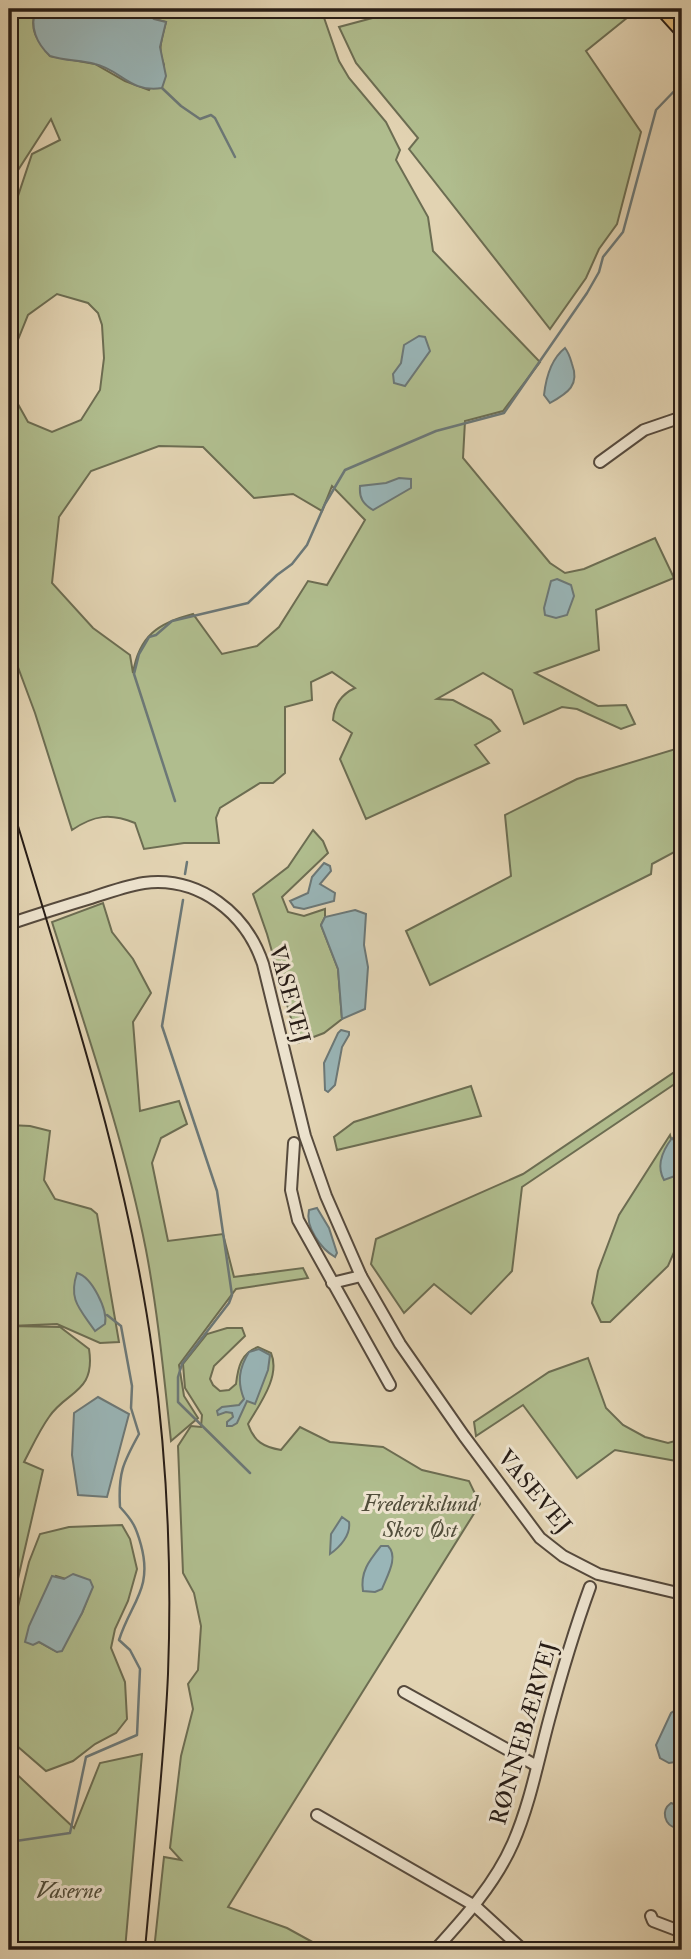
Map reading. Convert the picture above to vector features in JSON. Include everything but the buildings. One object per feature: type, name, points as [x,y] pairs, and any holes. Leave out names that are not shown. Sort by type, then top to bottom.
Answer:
[{"type":"main road","points":[[663,9],[682,30]]},
{"type":"street","points":[[600,462],[644,430],[682,417]]},
{"type":"street","name":"VASEVEJ","points":[[9,924],[127,887],[157,883],[183,886],[207,895],[238,919],[259,952],[305,1136],[334,1216],[361,1276],[400,1344],[540,1538],[563,1556],[598,1574],[682,1594]]},
{"type":"street","points":[[294,1143],[291,1190],[293,1204],[309,1242],[390,1385]]},
{"type":"street","points":[[332,1283],[361,1276]]},
{"type":"street","name":"RØNNEBÆRVEJ","points":[[435,1950],[475,1906],[512,1844],[524,1814],[565,1656],[590,1587]]},
{"type":"street","points":[[404,1692],[537,1766]]},
{"type":"street","points":[[317,1815],[475,1906],[523,1950]]},
{"type":"street","points":[[651,1916],[653,1921],[682,1932]]},
{"type":"green space","points":[[9,9],[36,9],[34,29],[38,40],[50,56],[95,64],[125,81],[149,90],[164,65],[161,49],[166,22],[154,19],[142,9],[321,9],[339,61],[349,78],[386,122],[400,150],[396,160],[428,217],[433,251],[540,362],[503,411],[465,421],[463,458],[550,563],[565,573],[584,569],[655,538],[674,578],[596,610],[599,650],[535,673],[598,706],[626,705],[635,724],[621,729],[577,709],[562,707],[524,724],[512,690],[483,673],[437,699],[453,700],[491,720],[500,731],[475,745],[489,763],[366,819],[340,759],[352,733],[333,720],[340,701],[346,693],[355,688],[332,672],[311,682],[312,700],[285,707],[285,773],[273,783],[260,783],[220,808],[216,818],[219,843],[184,843],[144,849],[135,823],[110,817],[88,821],[72,830],[35,713],[9,643],[9,388],[28,422],[52,432],[81,420],[100,390],[104,358],[102,325],[98,313],[88,303],[57,294],[28,315],[9,362],[9,223],[32,154],[60,140],[51,119],[9,184]],"holes":[[[159,446],[203,447],[254,498],[293,494],[322,511],[332,486],[365,520],[327,585],[308,581],[279,627],[257,646],[222,654],[193,614],[170,622],[152,633],[140,649],[133,673],[130,655],[93,628],[52,583],[59,517],[91,471]]]},
{"type":"green space","points":[[406,9],[638,9],[586,51],[641,132],[617,224],[599,249],[586,278],[550,329],[409,149],[418,138],[356,63],[339,27]]},
{"type":"green space","points":[[682,747],[682,848],[652,864],[651,874],[430,985],[406,931],[511,876],[505,815],[577,779]]},
{"type":"green space","points":[[313,830],[323,841],[328,853],[282,897],[288,912],[304,916],[325,909],[321,925],[338,969],[342,1019],[324,1033],[298,1043],[253,894],[288,867]]},
{"type":"green space","points":[[103,903],[112,932],[133,959],[151,993],[133,1022],[140,1111],[179,1101],[187,1124],[161,1138],[152,1163],[168,1241],[223,1234],[234,1277],[303,1268],[308,1278],[236,1289],[179,1365],[184,1396],[198,1418],[171,1441],[154,1297],[137,1208],[104,1085],[52,922]]},
{"type":"green space","points":[[682,1067],[682,1079],[522,1187],[512,1271],[471,1314],[434,1284],[404,1313],[371,1264],[376,1239],[523,1174]]},
{"type":"green space","points":[[471,1086],[481,1116],[337,1150],[334,1137],[354,1122]]},
{"type":"green space","points":[[9,1125],[50,1131],[44,1180],[55,1199],[91,1209],[97,1214],[119,1342],[100,1343],[57,1324],[10,1326],[60,1327],[89,1349],[90,1363],[84,1383],[49,1417],[24,1462],[43,1470],[9,1618],[9,1296],[16,1295],[9,1285]]},
{"type":"green space","points":[[670,1135],[672,1144],[666,1168],[682,1175],[682,1234],[668,1266],[610,1322],[601,1322],[592,1303],[598,1271],[619,1215]]},
{"type":"green space","name":"Frederikslund Skov Øst","points":[[227,1328],[242,1328],[245,1336],[214,1366],[210,1379],[220,1391],[229,1390],[236,1384],[239,1366],[252,1350],[258,1347],[271,1353],[271,1381],[248,1424],[260,1443],[281,1450],[300,1427],[330,1442],[383,1447],[422,1470],[469,1481],[480,1504],[228,1907],[287,1928],[327,1950],[154,1950],[164,1857],[181,1860],[170,1848],[181,1756],[193,1709],[188,1684],[198,1670],[201,1626],[194,1593],[183,1573],[178,1446],[191,1426],[201,1427],[202,1415],[185,1388],[183,1364],[207,1334]]},
{"type":"green space","points":[[588,1358],[606,1408],[623,1425],[645,1437],[668,1443],[682,1439],[682,1462],[615,1450],[577,1478],[523,1405],[476,1436],[474,1422],[549,1372]]},
{"type":"green space","points":[[122,1525],[130,1539],[137,1569],[128,1601],[115,1629],[111,1648],[125,1682],[127,1719],[116,1733],[95,1744],[73,1761],[46,1771],[9,1739],[9,1643],[29,1562],[40,1534],[69,1527]],"holes":[[[56,1576],[92,1587],[82,1613],[57,1652],[39,1642]]]},
{"type":"green space","name":"Vaserne","points":[[142,1754],[125,1950],[9,1950],[9,1767],[74,1828],[100,1763]]},
{"type":"water","points":[[36,9],[142,9],[154,19],[166,22],[160,47],[166,76],[162,88],[142,87],[104,67],[50,56],[41,46],[34,29]]},
{"type":"water","points":[[419,336],[425,337],[430,351],[405,386],[394,383],[393,374],[401,363],[404,345]]},
{"type":"water","points":[[565,348],[574,371],[573,383],[567,392],[550,403],[544,395],[548,375],[556,357]]},
{"type":"water","points":[[399,478],[411,479],[411,488],[373,510],[362,500],[360,486],[386,483]]},
{"type":"water","points":[[557,579],[571,585],[574,596],[567,615],[556,618],[545,615],[544,608],[551,581]]},
{"type":"water","points":[[324,863],[330,866],[331,871],[320,884],[335,893],[334,901],[304,909],[294,907],[290,901],[308,893],[312,877]]},
{"type":"water","points":[[355,910],[366,914],[364,945],[368,967],[365,1009],[342,1019],[338,969],[321,925],[325,917]]},
{"type":"water","points":[[341,1030],[349,1032],[349,1035],[342,1047],[335,1085],[328,1092],[325,1090],[324,1063]]},
{"type":"water","points":[[672,1138],[682,1150],[682,1161],[675,1176],[664,1180],[662,1158]]},
{"type":"water","points":[[317,1208],[329,1228],[337,1253],[335,1257],[324,1249],[309,1223],[309,1210]]},
{"type":"water","points":[[77,1273],[93,1287],[104,1311],[105,1324],[95,1331],[77,1304],[74,1290]]},
{"type":"water","points":[[259,1349],[270,1355],[268,1370],[255,1404],[247,1401],[237,1423],[227,1426],[227,1422],[233,1417],[232,1413],[218,1415],[217,1411],[222,1407],[239,1405],[244,1399],[240,1387],[241,1369],[249,1352]]},
{"type":"water","points":[[98,1397],[129,1414],[107,1497],[78,1495],[72,1455],[74,1413]]},
{"type":"water","points":[[342,1517],[349,1522],[347,1536],[330,1554],[331,1534]]},
{"type":"water","points":[[381,1546],[388,1546],[391,1550],[389,1573],[382,1589],[375,1592],[363,1591],[364,1572]]},
{"type":"water","points":[[73,1574],[90,1580],[93,1587],[62,1651],[57,1652],[39,1642],[33,1645],[25,1642],[29,1626],[52,1576],[64,1579]]},
{"type":"water","points":[[680,1707],[682,1761],[669,1763],[660,1758],[656,1745],[671,1713]]},
{"type":"water","points":[[671,1803],[682,1807],[682,1824],[676,1828],[669,1824],[665,1817]]},
{"type":"waterway","points":[[175,801],[134,674],[139,654],[149,637],[156,635],[172,621],[248,603],[292,564],[307,545],[325,504],[345,470],[436,431],[504,413],[587,293],[599,272],[603,257],[623,232],[656,110],[682,83]]},
{"type":"waterway","points":[[162,88],[200,119],[211,115],[215,118],[235,157]]},
{"type":"waterway","points":[[185,874],[187,862]]},
{"type":"waterway","points":[[183,900],[162,1026],[217,1191],[232,1295],[229,1303],[182,1364],[178,1377],[178,1402],[250,1473]]},
{"type":"waterway","points":[[9,1842],[70,1833],[86,1757],[137,1735],[140,1669],[130,1650],[119,1640],[139,1595],[144,1560],[136,1529],[120,1507],[120,1485],[123,1469],[139,1434],[131,1408],[132,1386],[121,1326],[107,1315]]},
{"type":"tram line","points":[[9,796],[111,1143],[142,1284],[158,1395],[169,1554],[169,1634],[164,1743],[145,1950]]}]
